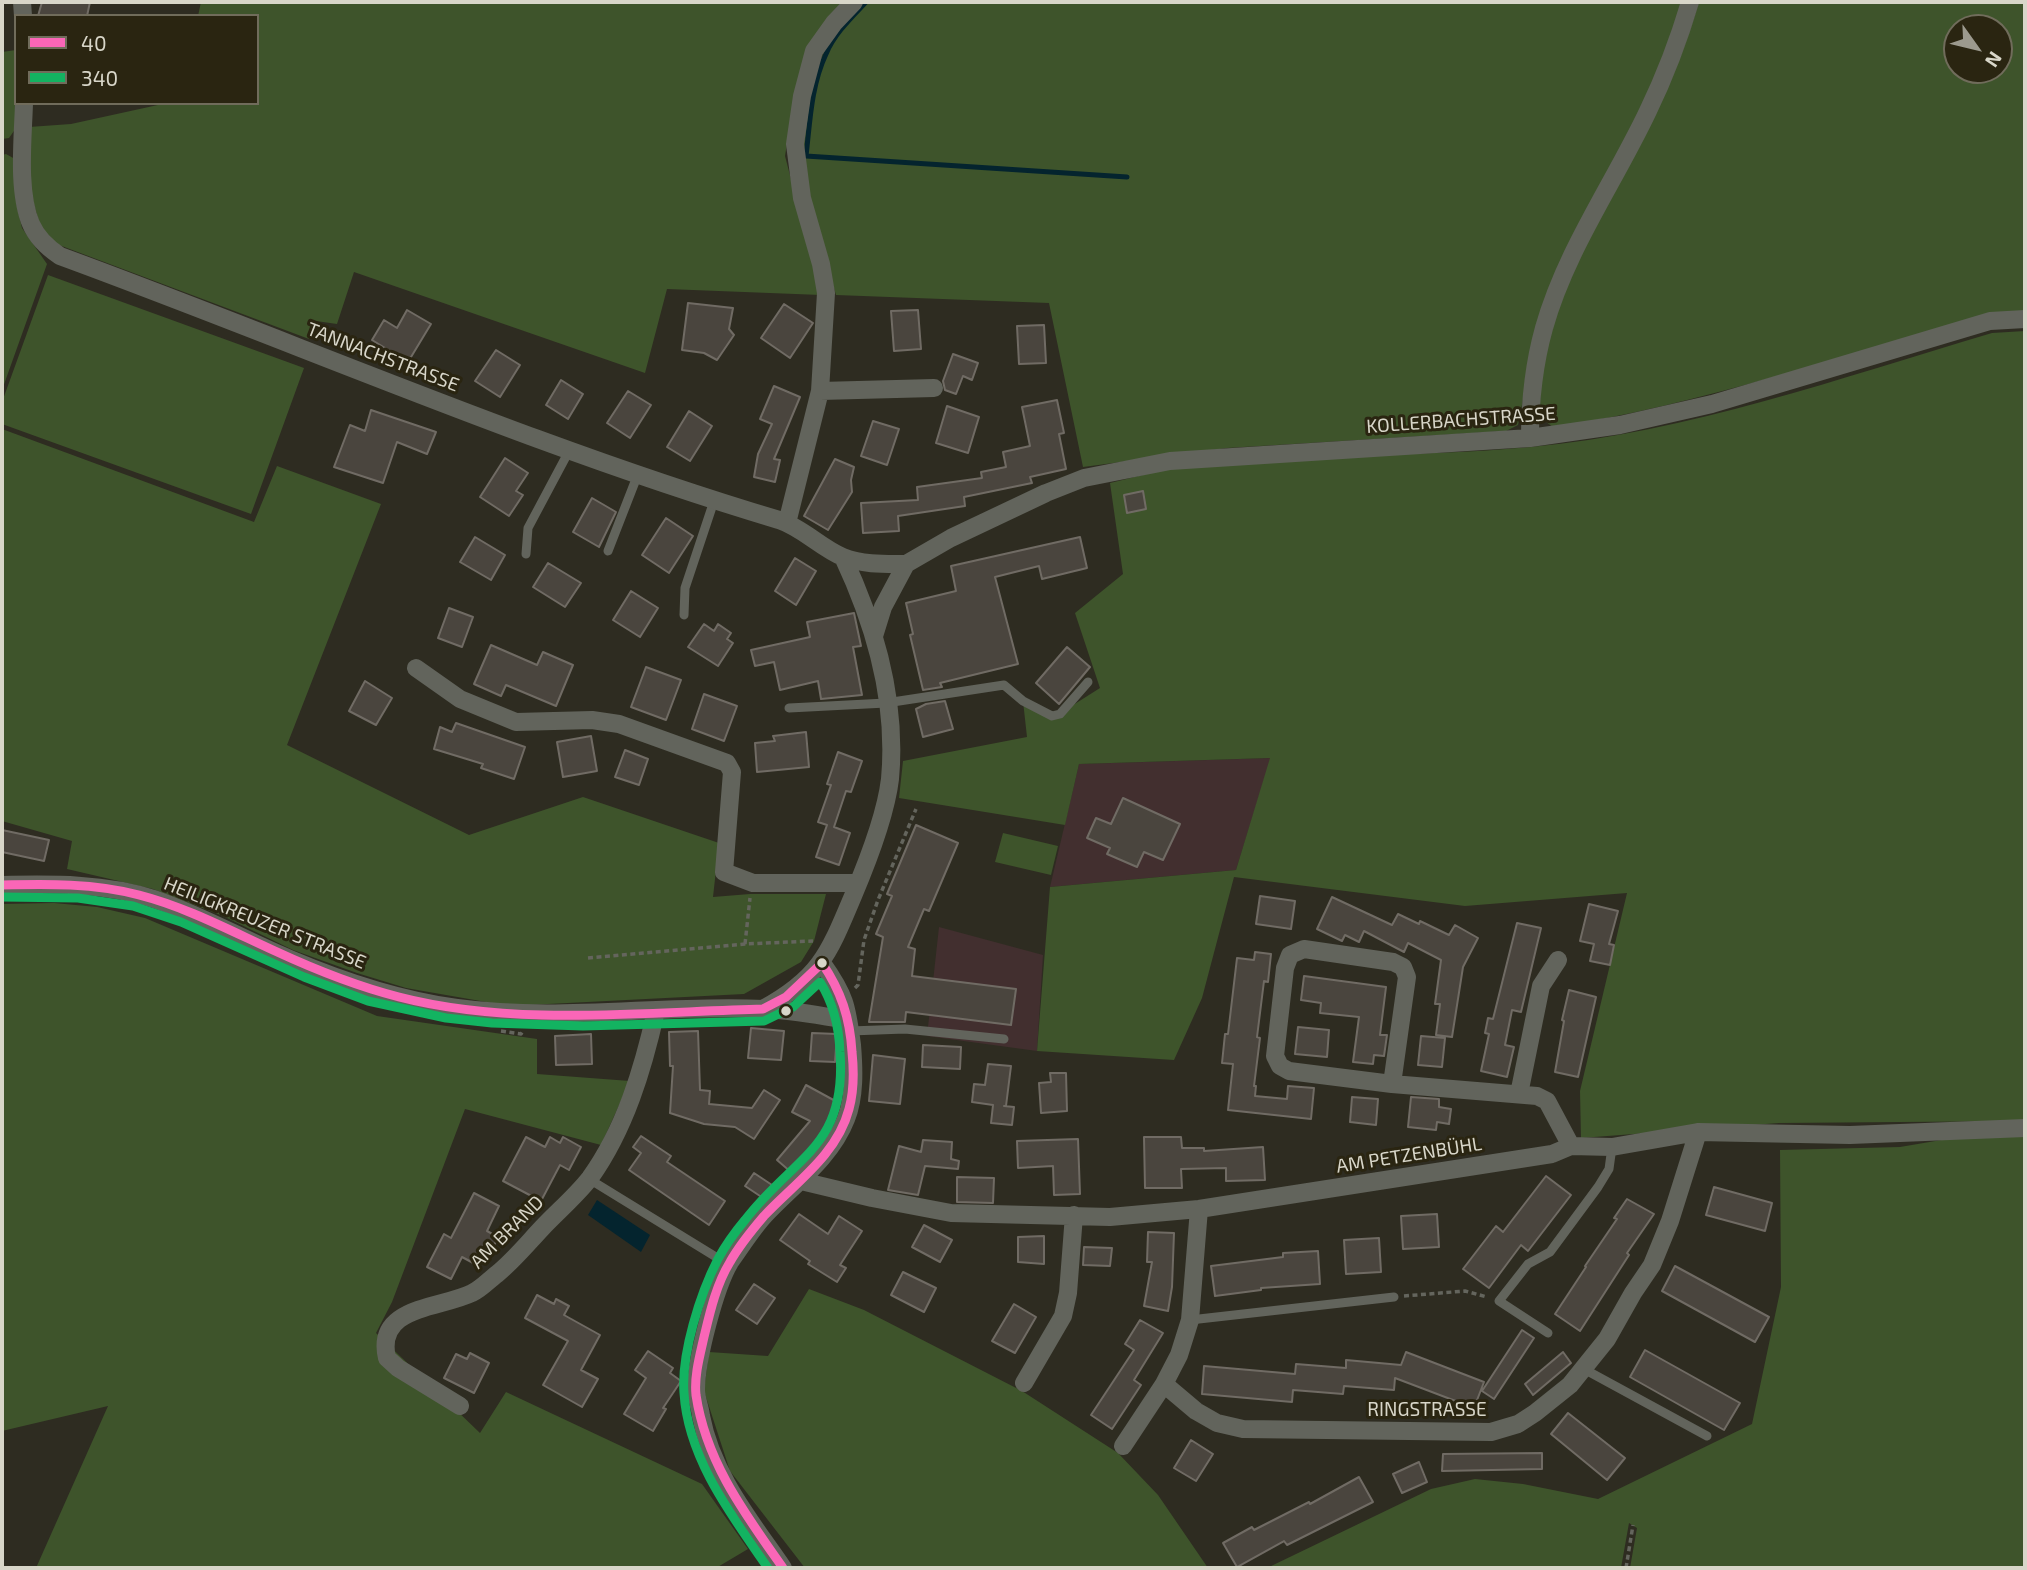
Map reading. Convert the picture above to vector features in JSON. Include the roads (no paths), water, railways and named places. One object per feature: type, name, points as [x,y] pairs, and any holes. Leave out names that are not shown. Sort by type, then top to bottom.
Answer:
[{"type":"street","points":[[787,523],[820,391],[826,293],[821,264],[802,198],[795,144],[802,96],[814,51],[834,23],[854,2]]},
{"type":"street","points":[[1530,438],[1530,399],[1544,328],[1561,281],[1649,111],[1690,2]]},
{"type":"street","name":"TANNACHSTRASSE","points":[[24,105],[24,189],[30,223],[47,247],[60,256],[569,451],[787,523],[843,557],[877,564],[906,564]]},
{"type":"street","name":"KOLLERBACHSTRASSE","points":[[906,564],[951,538],[1084,478],[1158,463],[1530,438],[1620,425],[1712,404],[1990,321],[2025,319]]},
{"type":"street","points":[[820,391],[934,388]]},
{"type":"street","points":[[763,1009],[786,997],[821,963],[858,883],[885,804],[890,781],[891,737],[874,636],[860,594],[843,557]]},
{"type":"street","points":[[874,636],[883,607],[906,564]]},
{"type":"street","points":[[416,668],[460,699],[516,722],[592,720],[619,724],[727,762],[732,772],[724,872],[753,883],[858,883]]},
{"type":"street","name":"HEILIGKREUZER STRASSE","points":[[2,885],[58,884],[101,888],[152,899],[220,925],[300,963],[355,984],[403,998],[457,1008],[536,1015],[763,1009],[849,1026]]},
{"type":"street","points":[[1392,1084],[1407,977],[1403,967],[1393,962],[1304,949],[1290,955],[1285,968],[1275,1056],[1280,1066],[1289,1071],[1392,1084],[1537,1096],[1547,1101],[1571,1146]]},
{"type":"street","points":[[1519,1094],[1541,986],[1558,960]]},
{"type":"street","points":[[783,1568],[723,1481],[704,1433],[696,1390],[700,1356],[709,1319],[729,1265],[764,1216],[801,1181],[839,1134],[848,1116],[853,1079],[844,996],[821,963]]},
{"type":"street","name":"AM BRAND","points":[[460,1406],[398,1368],[387,1358],[385,1340],[389,1328],[399,1318],[475,1292],[513,1261],[589,1179],[629,1107],[648,1048],[656,1011]]},
{"type":"street","name":"AM PETZENBÜHL","points":[[801,1181],[951,1213],[1110,1217],[1199,1209],[1552,1154],[1571,1146],[1612,1147],[1698,1132],[1850,1135],[2025,1128]]},
{"type":"street","name":"RINGSTRASSE","points":[[1164,1384],[1196,1411],[1217,1423],[1242,1429],[1468,1433],[1491,1432],[1518,1424],[1570,1385],[1607,1339],[1652,1265],[1670,1221],[1698,1132]]},
{"type":"street","points":[[1123,1446],[1164,1384],[1179,1355],[1190,1320],[1199,1209]]},
{"type":"street","points":[[1024,1383],[1063,1316],[1068,1293],[1074,1215]]},
{"type":"lane","points":[[526,554],[528,528],[569,451]]},
{"type":"lane","points":[[608,551],[638,474]]},
{"type":"lane","points":[[684,615],[685,588],[714,501]]},
{"type":"lane","points":[[789,708],[886,703],[1004,685],[1023,701],[1052,716],[1060,714],[1088,682]]},
{"type":"lane","points":[[849,1026],[1003,1039]]},
{"type":"lane","points":[[1548,1333],[1499,1301],[1528,1264],[1550,1252],[1598,1187],[1609,1169],[1612,1147]]},
{"type":"lane","points":[[589,1179],[729,1265]]},
{"type":"lane","points":[[1190,1320],[1394,1297]]},
{"type":"lane","points":[[1582,1368],[1706,1436]]},
{"type":"water","points":[[597,1200],[650,1235],[641,1252],[588,1215]]},
{"type":"waterway","points":[[866,2],[829,47],[821,66],[812,104],[806,156],[1127,177]]}]
